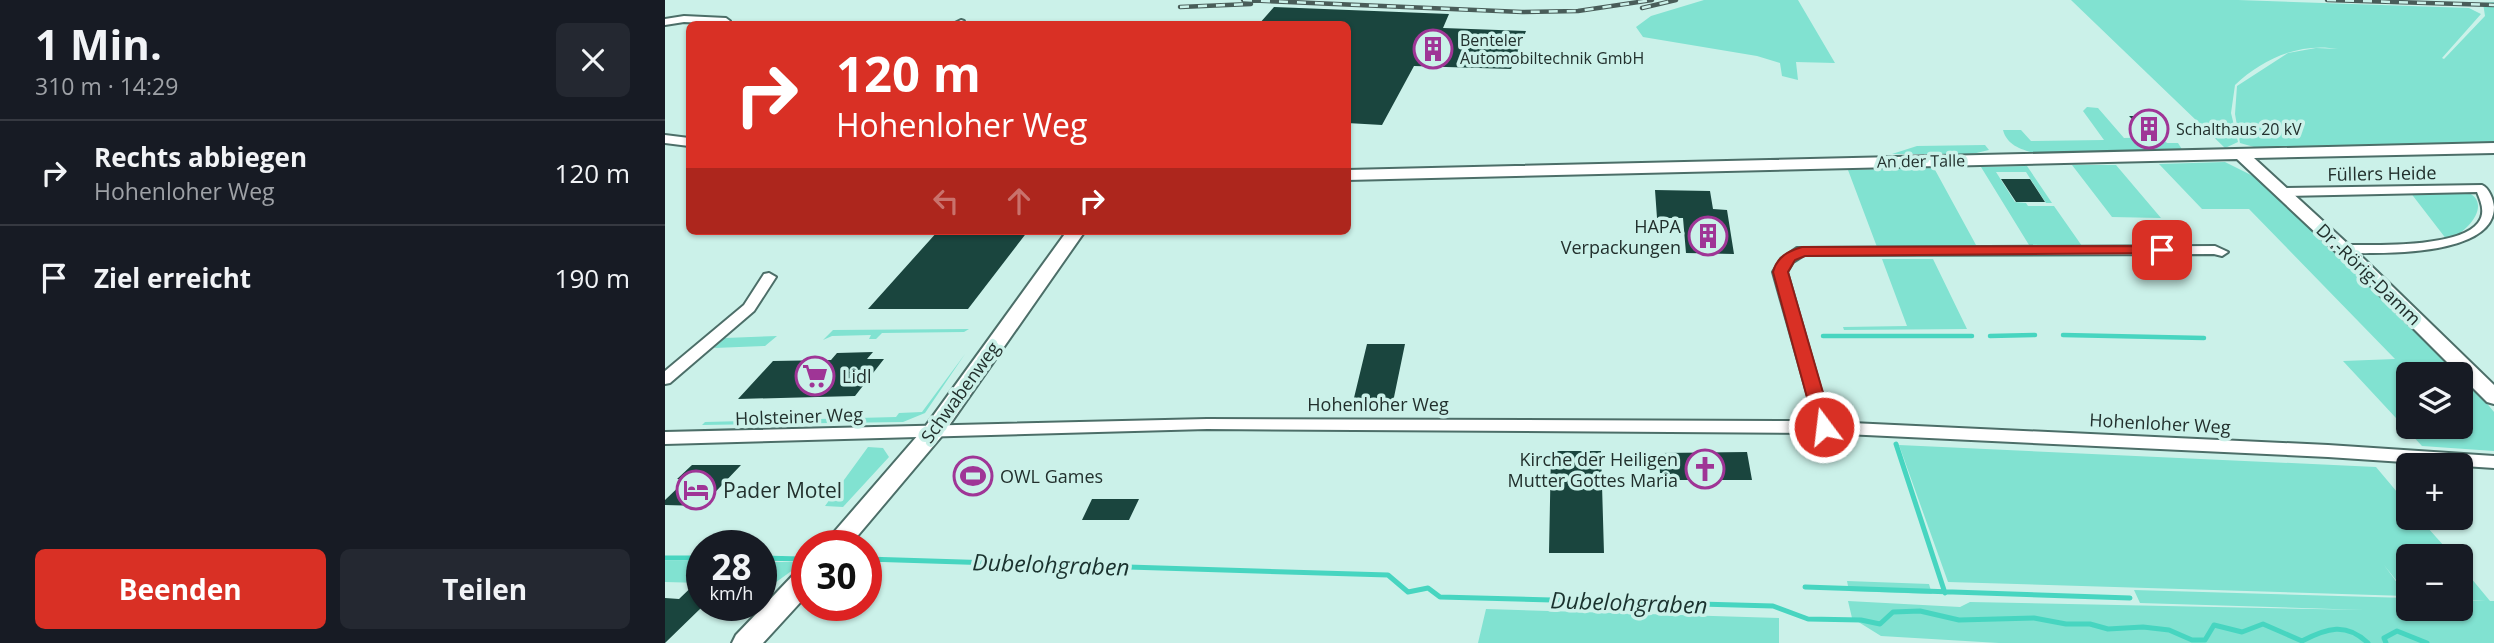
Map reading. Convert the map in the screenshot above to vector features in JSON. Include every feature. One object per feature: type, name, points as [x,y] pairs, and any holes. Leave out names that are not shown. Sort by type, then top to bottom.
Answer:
[{"type":"street","points":[[665,22],[684,19],[726,21]]},
{"type":"street","points":[[665,139],[686,142]]},
{"type":"street","name":"An der Talle","points":[[1351,175],[2494,148]]},
{"type":"street","name":"Dr.-Rörig-Damm","points":[[2242,155],[2344,249],[2494,397]]},
{"type":"street","name":"Füllers Heide","points":[[2283,192],[2488,188],[2487,217],[2482,226],[2463,239],[2428,246],[2344,249]]},
{"type":"street","name":"Schwabenweg","points":[[848,530],[933,432],[1073,235]]},
{"type":"street","points":[[1824,427],[1780,272],[1790,257],[1802,251],[2222,252]]},
{"type":"street","points":[[665,379],[749,308],[769,277]]},
{"type":"street","name":"Hohenloher Weg","points":[[933,432],[1207,424],[1824,427],[2328,451],[2494,462]]},
{"type":"street","name":"Holsteiner Weg","points":[[665,439],[933,432]]},
{"type":"street","points":[[746,643],[791,594]]},
{"type":"green space","points":[[1704,0],[1798,0],[1835,63],[1796,62],[1798,80],[1782,76],[1780,63],[1757,56],[1643,37],[1636,27],[1651,16]]},
{"type":"green space","points":[[2071,0],[2238,0],[2469,8],[2481,14],[2442,58],[2444,59],[2485,16],[2483,3],[2494,2],[2494,144],[2261,149],[2240,143],[2235,114],[2237,86],[2288,53],[2316,48],[2338,49],[2324,47],[2296,50],[2269,60],[2235,85],[2231,113],[2238,142],[2225,148]]},
{"type":"green space","points":[[2087,107],[2098,108],[2124,138],[2161,137],[2167,143],[2178,143],[2183,151],[2034,153],[2011,143],[2003,130],[2021,130],[2031,141],[2104,140],[2083,111]]},
{"type":"green space","points":[[1985,145],[1989,150],[1972,154],[1892,154],[1917,146]]},
{"type":"green space","points":[[2225,162],[2261,180],[2452,362],[2396,362],[2396,418],[2343,361],[2395,359],[2249,209],[2202,209],[2159,164]]},
{"type":"green space","points":[[2072,165],[2116,165],[2161,218],[2112,217]]},
{"type":"green space","points":[[2027,166],[2052,203],[2046,203],[2026,172],[1996,172],[2015,202],[2026,203],[2028,206],[2054,206],[2082,246],[2029,245],[1981,167]]},
{"type":"green space","points":[[1934,168],[1976,245],[1877,247],[1848,170]]},
{"type":"green space","points":[[2464,191],[2473,195],[2478,208],[2464,230],[2447,240],[2410,192]]},
{"type":"green space","points":[[1882,259],[1933,259],[1967,329],[1844,330],[1843,327],[1907,326]]},
{"type":"green space","points":[[969,329],[964,332],[882,333],[876,339],[869,339],[871,335],[832,336],[823,340],[833,330]]},
{"type":"green space","points":[[777,336],[765,346],[714,348],[725,338]]},
{"type":"green space","points":[[965,354],[925,413],[903,422],[702,425],[705,422],[896,417],[899,413],[922,412]]},
{"type":"green space","points":[[2473,387],[2494,412],[2494,451],[2422,446],[2415,439],[2473,439]]},
{"type":"green space","points":[[1899,445],[2376,467],[2396,491],[2396,530],[2430,530],[2442,544],[2396,544],[2396,580],[2384,565],[2396,581],[2396,596],[1948,582]]},
{"type":"green space","points":[[868,447],[883,448],[889,457],[843,507],[825,506]]},
{"type":"green space","points":[[665,561],[686,561],[686,583],[665,582]]},
{"type":"green space","points":[[777,562],[791,562],[791,571],[777,581]]},
{"type":"green space","points":[[2473,580],[2490,601],[2494,601],[2494,643],[1999,643],[1881,636],[1852,618],[1848,601],[1960,607],[1970,602],[2365,610],[2140,603],[2134,590],[2396,598],[2396,621],[2473,621],[2473,600],[2486,601],[2473,600]]},
{"type":"green space","points":[[1847,581],[1929,584],[1932,594],[1849,591]]},
{"type":"green space","points":[[1486,609],[1779,618],[1779,643],[1478,643]]},
{"type":"building","name":"Benteler Automobiltechnik GmbH","points":[[1274,7],[1449,14],[1443,28],[1526,31],[1511,69],[1414,66],[1382,125],[1351,123],[1351,21],[1262,21]]},
{"type":"building","name":"Schalthaus 20 kV","points":[[2129,116],[2151,116],[2166,131],[2162,132],[2167,137],[2142,137],[2132,126],[2139,126]]},
{"type":"building","points":[[2001,179],[2030,179],[2045,202],[2016,202]]},
{"type":"building","name":"HAPA Verpackungen","points":[[1655,190],[1710,191],[1713,209],[1727,210],[1734,254],[1686,253],[1683,218],[1657,218]]},
{"type":"building","points":[[934,235],[1025,235],[968,309],[868,309]]},
{"type":"building","points":[[1367,344],[1405,344],[1393,402],[1353,402]]},
{"type":"building","name":"Lidl","points":[[873,352],[867,359],[884,359],[855,396],[738,399],[773,361],[831,360],[837,353]]},
{"type":"building","points":[[1551,451],[1601,451],[1604,553],[1549,553]]},
{"type":"building","name":"Kirche der Heiligen Mutter Gottes Maria","points":[[1747,452],[1752,480],[1665,480],[1664,473],[1660,473],[1659,458],[1663,457],[1662,453]]},
{"type":"building","name":"Pader Motel","points":[[692,465],[741,465],[702,506],[665,505],[665,500],[687,479],[677,479]]},
{"type":"building","points":[[1092,499],[1139,499],[1129,520],[1082,520]]},
{"type":"building","points":[[686,592],[688,621],[665,643],[665,598],[679,599]]},
{"type":"waterway","points":[[1990,336],[2035,335]]},
{"type":"waterway","points":[[2063,335],[2204,338]]},
{"type":"waterway","points":[[1823,336],[1972,336]]},
{"type":"waterway","points":[[1896,444],[1945,592]]},
{"type":"waterway","name":"Dubelohgraben","points":[[665,558],[686,558]]},
{"type":"waterway","name":"Dubelohgraben","points":[[777,558],[791,559]]},
{"type":"waterway","name":"Dubelohgraben","points":[[882,559],[1388,575],[1408,592],[1428,588],[1440,597],[1773,606],[1808,619],[1861,620],[1880,624],[1893,612],[1920,611],[1959,620],[2034,618],[2066,624],[2090,624],[2108,629],[2143,627],[2169,630],[2192,640],[2205,640],[2214,625],[2242,632],[2263,624],[2302,641],[2336,629],[2352,632],[2368,643]]},
{"type":"waterway","name":"Dubelohgraben","points":[[1805,587],[1945,592]]},
{"type":"waterway","name":"Dubelohgraben","points":[[1945,592],[2130,598]]},
{"type":"waterway","name":"Dubelohgraben","points":[[2386,643],[2384,638],[2397,631],[2427,643]]},
{"type":"railway","points":[[1243,0],[1522,12],[1578,11],[1652,0]]},
{"type":"railway","points":[[1642,8],[1676,0]]},
{"type":"railway","points":[[2327,0],[2494,5]]},
{"type":"railway","points":[[1180,7],[1251,4]]},
{"type":"place","name":"Benteler Automobiltechnik GmbH","points":[[1433,49]]},
{"type":"place","name":"Schalthaus 20 kV","points":[[2149,129]]},
{"type":"place","name":"HAPA Verpackungen","points":[[1708,236]]},
{"type":"place","name":"Lidl","points":[[815,376]]},
{"type":"place","name":"Kirche der Heiligen Mutter Gottes Maria","points":[[1705,469]]},
{"type":"place","name":"OWL Games","points":[[973,476]]},
{"type":"place","name":"Pader Motel","points":[[696,490]]},
{"type":"route","points":[[1824,427],[1780,272],[1790,257],[1802,251],[2162,250]]}]
